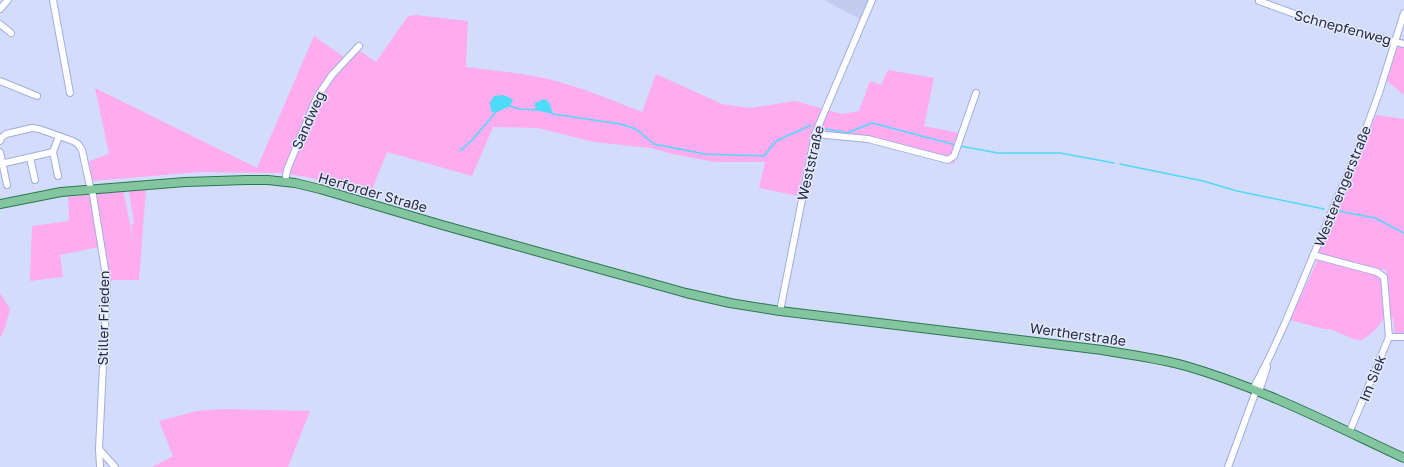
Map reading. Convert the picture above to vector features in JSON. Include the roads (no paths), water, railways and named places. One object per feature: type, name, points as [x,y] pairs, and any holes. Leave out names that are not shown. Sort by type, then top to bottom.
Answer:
[{"type":"main road","name":"Herforder Straße","points":[[0,204],[61,192],[91,189],[223,180],[268,180],[285,182],[320,189],[442,226],[593,268],[686,293],[730,303]]},
{"type":"main road","name":"Wertherstraße","points":[[730,303],[780,311],[1023,340],[1138,356],[1184,366],[1256,391],[1404,458]]},
{"type":"street","points":[[0,9],[8,0]]},
{"type":"street","points":[[53,0],[70,92]]},
{"type":"street","name":"Weststraße","points":[[780,311],[815,134],[872,0]]},
{"type":"street","name":"Schnepfenweg","points":[[1259,1],[1317,22],[1404,44]]},
{"type":"street","name":"Westerengerstraße","points":[[1228,467],[1270,356],[1379,93],[1404,13]]},
{"type":"street","points":[[0,24],[11,33]]},
{"type":"street","name":"Sandweg","points":[[285,182],[286,170],[317,97],[332,75],[358,46]]},
{"type":"street","points":[[0,81],[37,96]]},
{"type":"street","points":[[815,134],[868,139],[948,160],[954,156],[976,93]]},
{"type":"street","name":"Stiller Frieden","points":[[0,141],[6,134],[32,128],[73,141],[81,148],[93,195],[107,282],[99,449],[100,467]]},
{"type":"street","points":[[58,136],[53,152],[58,176]]},
{"type":"street","points":[[0,152],[1,164],[7,185]]},
{"type":"street","points":[[1,164],[53,152]]},
{"type":"street","points":[[30,158],[35,180]]},
{"type":"street","points":[[1313,255],[1377,272],[1384,277],[1389,337]]},
{"type":"street","name":"Im Siek","points":[[1349,433],[1389,337],[1404,337]]},
{"type":"street","points":[[99,449],[115,467]]},
{"type":"water","points":[[503,95],[513,99],[510,106],[495,113],[491,111],[490,102],[494,96]]},
{"type":"water","points":[[544,99],[549,102],[553,114],[535,110],[535,103]]},
{"type":"waterway","points":[[510,106],[519,109],[535,110]]},
{"type":"waterway","points":[[460,151],[473,139],[495,113]]},
{"type":"waterway","points":[[553,114],[620,124],[636,129],[654,144],[705,154],[764,156],[776,141],[811,125]]},
{"type":"waterway","points":[[821,128],[847,133],[872,123],[956,145]]},
{"type":"waterway","points":[[960,146],[998,153],[1060,153],[1114,163]]},
{"type":"waterway","points":[[1120,164],[1203,181],[1237,191],[1324,209]]},
{"type":"waterway","points":[[1338,211],[1375,218],[1404,233]]}]
